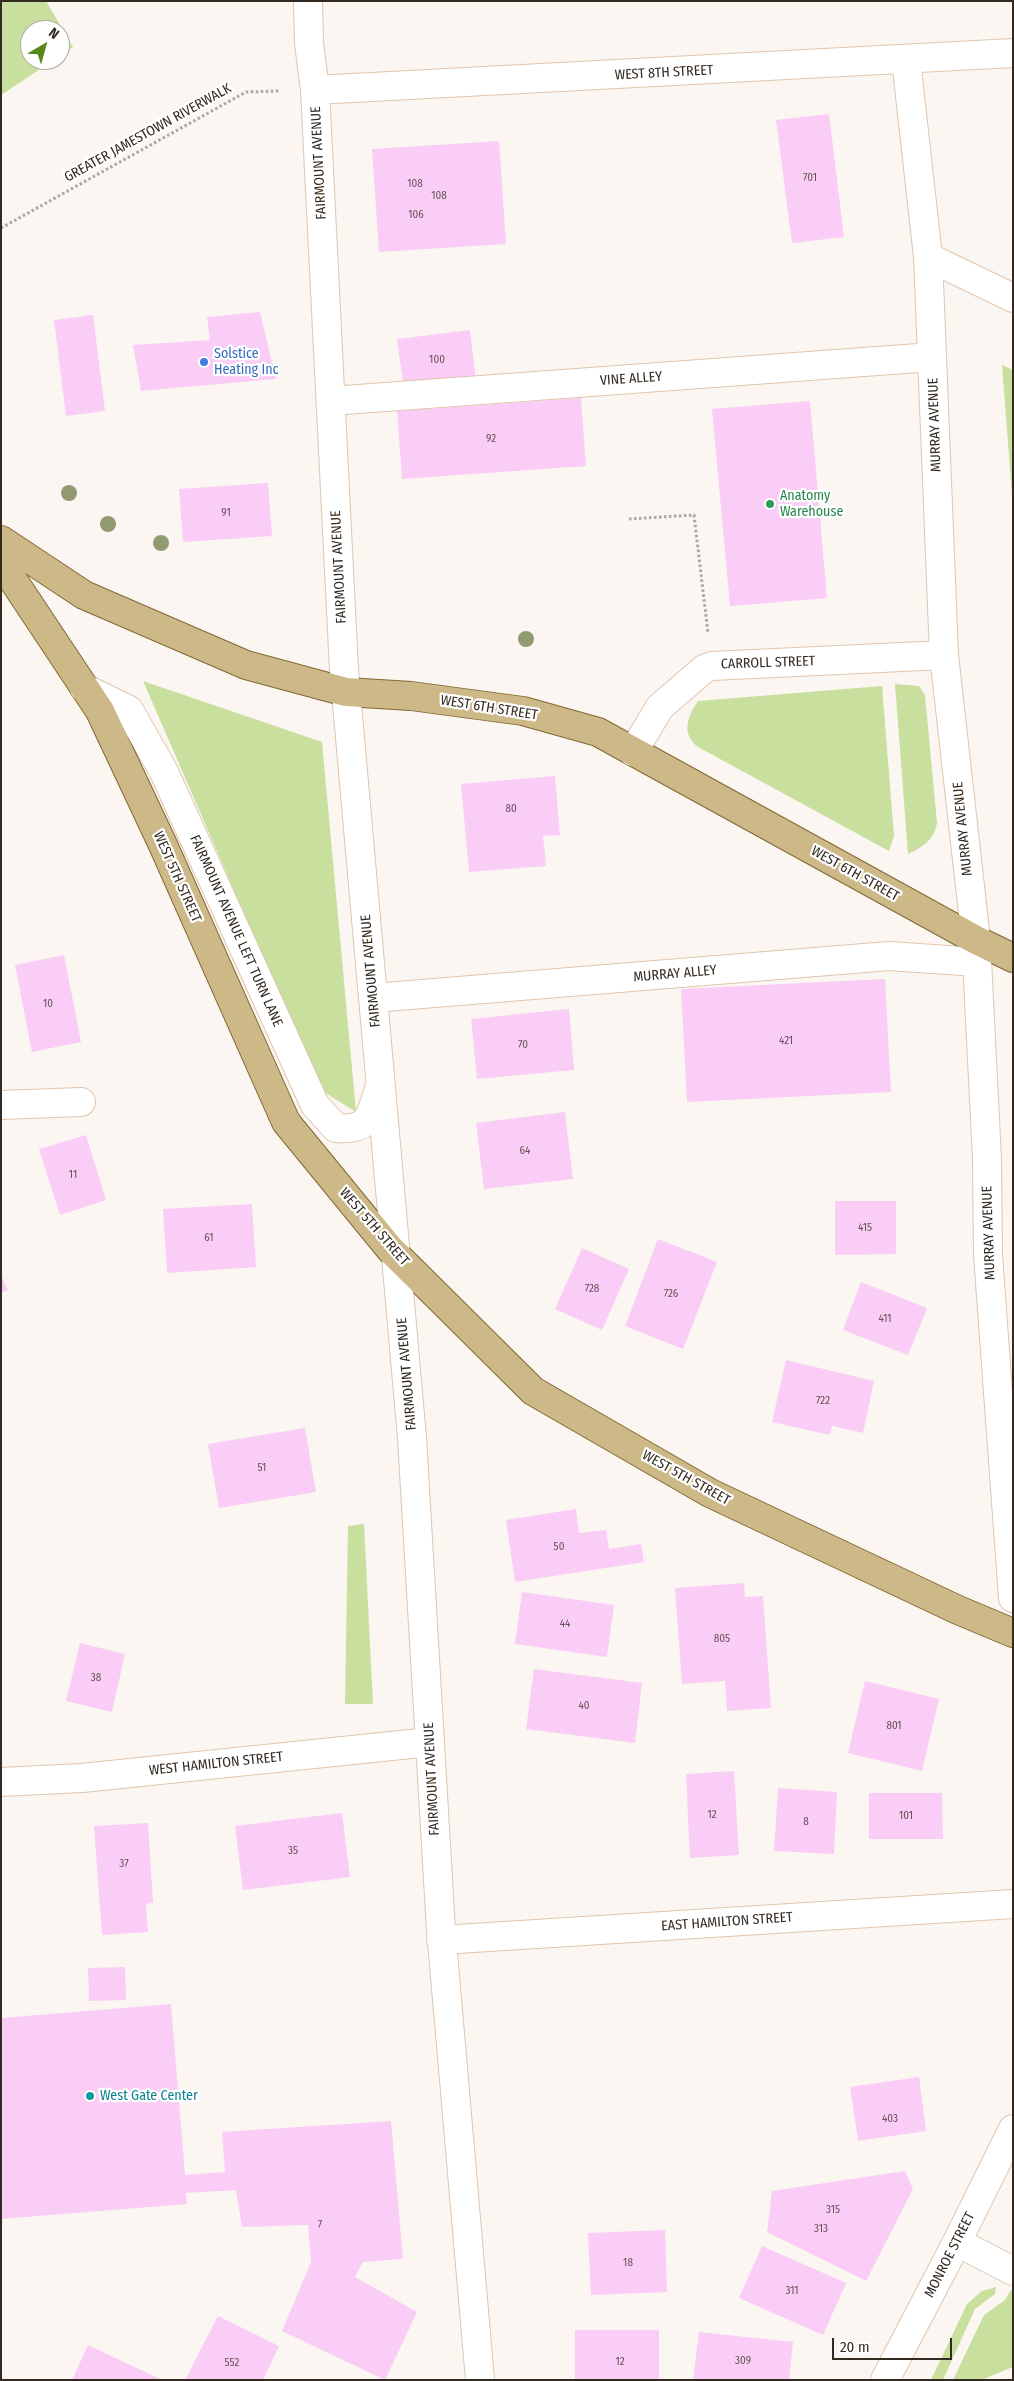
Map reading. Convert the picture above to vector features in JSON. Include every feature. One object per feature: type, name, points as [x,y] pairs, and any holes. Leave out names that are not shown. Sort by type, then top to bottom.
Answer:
[{"type":"main road","name":"WEST 6TH STREET","points":[[1,540],[84,595],[151,626],[246,665],[346,692],[411,696],[522,711],[598,732],[976,951],[1013,958]]},
{"type":"main road","name":"WEST 5TH STREET","points":[[1,562],[100,711],[163,845],[286,1122],[396,1255],[533,1391],[710,1493],[958,1610],[1013,1633]]},
{"type":"street","name":"FAIRMOUNT AVENUE","points":[[308,1],[309,43],[315,90],[346,692],[412,1438],[442,1940],[480,2380]]},
{"type":"street","name":"WEST 8TH STREET","points":[[315,90],[1013,53]]},
{"type":"street","name":"MURRAY AVENUE","points":[[906,60],[928,257],[944,655],[976,951],[987,1159],[988,1255],[1013,1598]]},
{"type":"street","points":[[928,257],[1013,298]]},
{"type":"street","name":"VINE ALLEY","points":[[330,401],[932,358]]},
{"type":"street","name":"CARROLL STREET","points":[[633,752],[660,707],[704,669],[712,666],[944,655]]},
{"type":"street","name":"FAIRMOUNT AVENUE LEFT TURN LANE","points":[[84,688],[129,710],[164,772],[315,1105],[336,1128],[354,1129],[364,1124],[370,1117],[381,1084]]},
{"type":"street","name":"MURRAY ALLEY","points":[[373,998],[888,956],[976,951]]},
{"type":"street","points":[[1,1105],[81,1102]]},
{"type":"street","name":"WEST HAMILTON STREET","points":[[1,1782],[82,1778],[430,1742]]},
{"type":"street","name":"EAST HAMILTON STREET","points":[[442,1940],[1013,1904]]},
{"type":"street","name":"MONROE STREET","points":[[885,2380],[1013,2129]]},
{"type":"street","points":[[957,2242],[1013,2271]]},
{"type":"path","name":"GREATER JAMESTOWN RIVERWALK","points":[[1,228],[246,92],[315,90]]},
{"type":"path","points":[[629,519],[694,515],[712,666]]},
{"type":"green space","points":[[1,1],[46,1],[57,20],[20,20],[20,70],[39,70],[1,95]]},
{"type":"green space","points":[[1002,365],[1013,370],[1013,508]]},
{"type":"green space","points":[[143,681],[322,742],[356,1112],[321,1090]]},
{"type":"green space","points":[[895,684],[919,686],[925,695],[937,823],[936,829],[927,842],[908,854]]},
{"type":"green space","points":[[882,686],[894,836],[889,851],[698,747],[689,737],[689,719],[698,701]]},
{"type":"green space","points":[[364,1524],[373,1704],[345,1704],[348,1526]]},
{"type":"green space","points":[[996,2287],[995,2294],[975,2309],[943,2380],[931,2380],[967,2304],[982,2291]]},
{"type":"green space","points":[[1011,2290],[1013,2291],[1013,2367],[981,2380],[953,2380],[984,2315],[1005,2300]]},
{"type":"building","points":[[829,114],[844,237],[792,243],[776,120]]},
{"type":"building","points":[[499,141],[506,244],[379,252],[372,149]]},
{"type":"building","name":"Solstice Heating Inc","points":[[260,312],[276,379],[141,391],[133,345],[210,340],[207,317]]},
{"type":"building","points":[[93,315],[105,411],[66,416],[54,320]]},
{"type":"building","points":[[470,330],[476,381],[404,390],[397,339]]},
{"type":"building","points":[[581,398],[586,466],[402,479],[397,411]]},
{"type":"building","name":"Anatomy Warehouse","points":[[810,401],[827,598],[730,606],[712,409]]},
{"type":"building","points":[[268,483],[272,536],[183,542],[179,489]]},
{"type":"building","points":[[555,776],[560,835],[543,836],[546,866],[469,872],[461,784]]},
{"type":"building","points":[[64,955],[81,1042],[32,1052],[15,965]]},
{"type":"building","points":[[885,979],[891,1092],[687,1102],[681,989]]},
{"type":"building","points":[[569,1009],[574,1070],[477,1079],[471,1019]]},
{"type":"building","points":[[565,1112],[573,1179],[484,1189],[476,1123]]},
{"type":"building","points":[[86,1135],[106,1200],[60,1215],[39,1149]]},
{"type":"building","points":[[835,1201],[896,1201],[896,1254],[835,1255]]},
{"type":"building","points":[[252,1204],[256,1267],[167,1273],[163,1209]]},
{"type":"building","points":[[658,1239],[717,1262],[683,1349],[625,1326]]},
{"type":"building","points":[[582,1248],[629,1269],[602,1330],[555,1309]]},
{"type":"building","points":[[1,1275],[8,1290],[1,1293]]},
{"type":"building","points":[[861,1282],[927,1308],[908,1355],[843,1330]]},
{"type":"building","points":[[786,1360],[874,1381],[863,1433],[832,1426],[830,1435],[772,1422]]},
{"type":"building","points":[[305,1428],[316,1492],[219,1508],[208,1444]]},
{"type":"building","points":[[576,1509],[579,1533],[606,1530],[609,1549],[641,1544],[644,1562],[515,1582],[506,1520]]},
{"type":"building","points":[[744,1583],[745,1597],[763,1596],[771,1708],[727,1711],[725,1681],[682,1684],[675,1588]]},
{"type":"building","points":[[522,1592],[614,1605],[607,1657],[515,1644]]},
{"type":"building","points":[[80,1643],[125,1654],[112,1712],[66,1701]]},
{"type":"building","points":[[534,1669],[642,1683],[635,1743],[526,1729]]},
{"type":"building","points":[[865,1681],[939,1699],[922,1771],[848,1753]]},
{"type":"building","points":[[734,1771],[739,1855],[690,1858],[686,1774]]},
{"type":"building","points":[[778,1788],[837,1792],[834,1854],[774,1851]]},
{"type":"building","points":[[869,1793],[942,1793],[943,1839],[869,1839]]},
{"type":"building","points":[[342,1813],[350,1877],[243,1890],[235,1826]]},
{"type":"building","points":[[148,1823],[153,1902],[146,1905],[148,1932],[102,1935],[94,1826]]},
{"type":"building","points":[[125,1967],[126,2000],[89,2001],[88,1968]]},
{"type":"building","points":[[171,2004],[185,2175],[225,2172],[222,2132],[391,2121],[403,2259],[363,2262],[355,2277],[417,2312],[385,2380],[282,2331],[311,2262],[308,2225],[242,2227],[236,2190],[186,2193],[187,2204],[1,2219],[1,2018]]},
{"type":"building","points":[[919,2077],[926,2131],[858,2141],[850,2087]]},
{"type":"building","points":[[905,2171],[913,2189],[866,2281],[767,2232],[772,2191]]},
{"type":"building","points":[[665,2230],[667,2292],[591,2295],[588,2233]]},
{"type":"building","points":[[762,2246],[846,2283],[823,2335],[739,2298]]},
{"type":"building","points":[[218,2316],[279,2346],[263,2380],[185,2380]]},
{"type":"building","points":[[575,2330],[659,2330],[659,2380],[575,2380]]},
{"type":"building","points":[[699,2332],[793,2342],[789,2380],[693,2380]]},
{"type":"building","points":[[88,2345],[162,2380],[72,2380]]},
{"type":"place","name":"Solstice Heating Inc","points":[[204,362]]},
{"type":"place","name":"Anatomy Warehouse","points":[[770,504]]},
{"type":"place","name":"West Gate Center","points":[[90,2096]]}]
